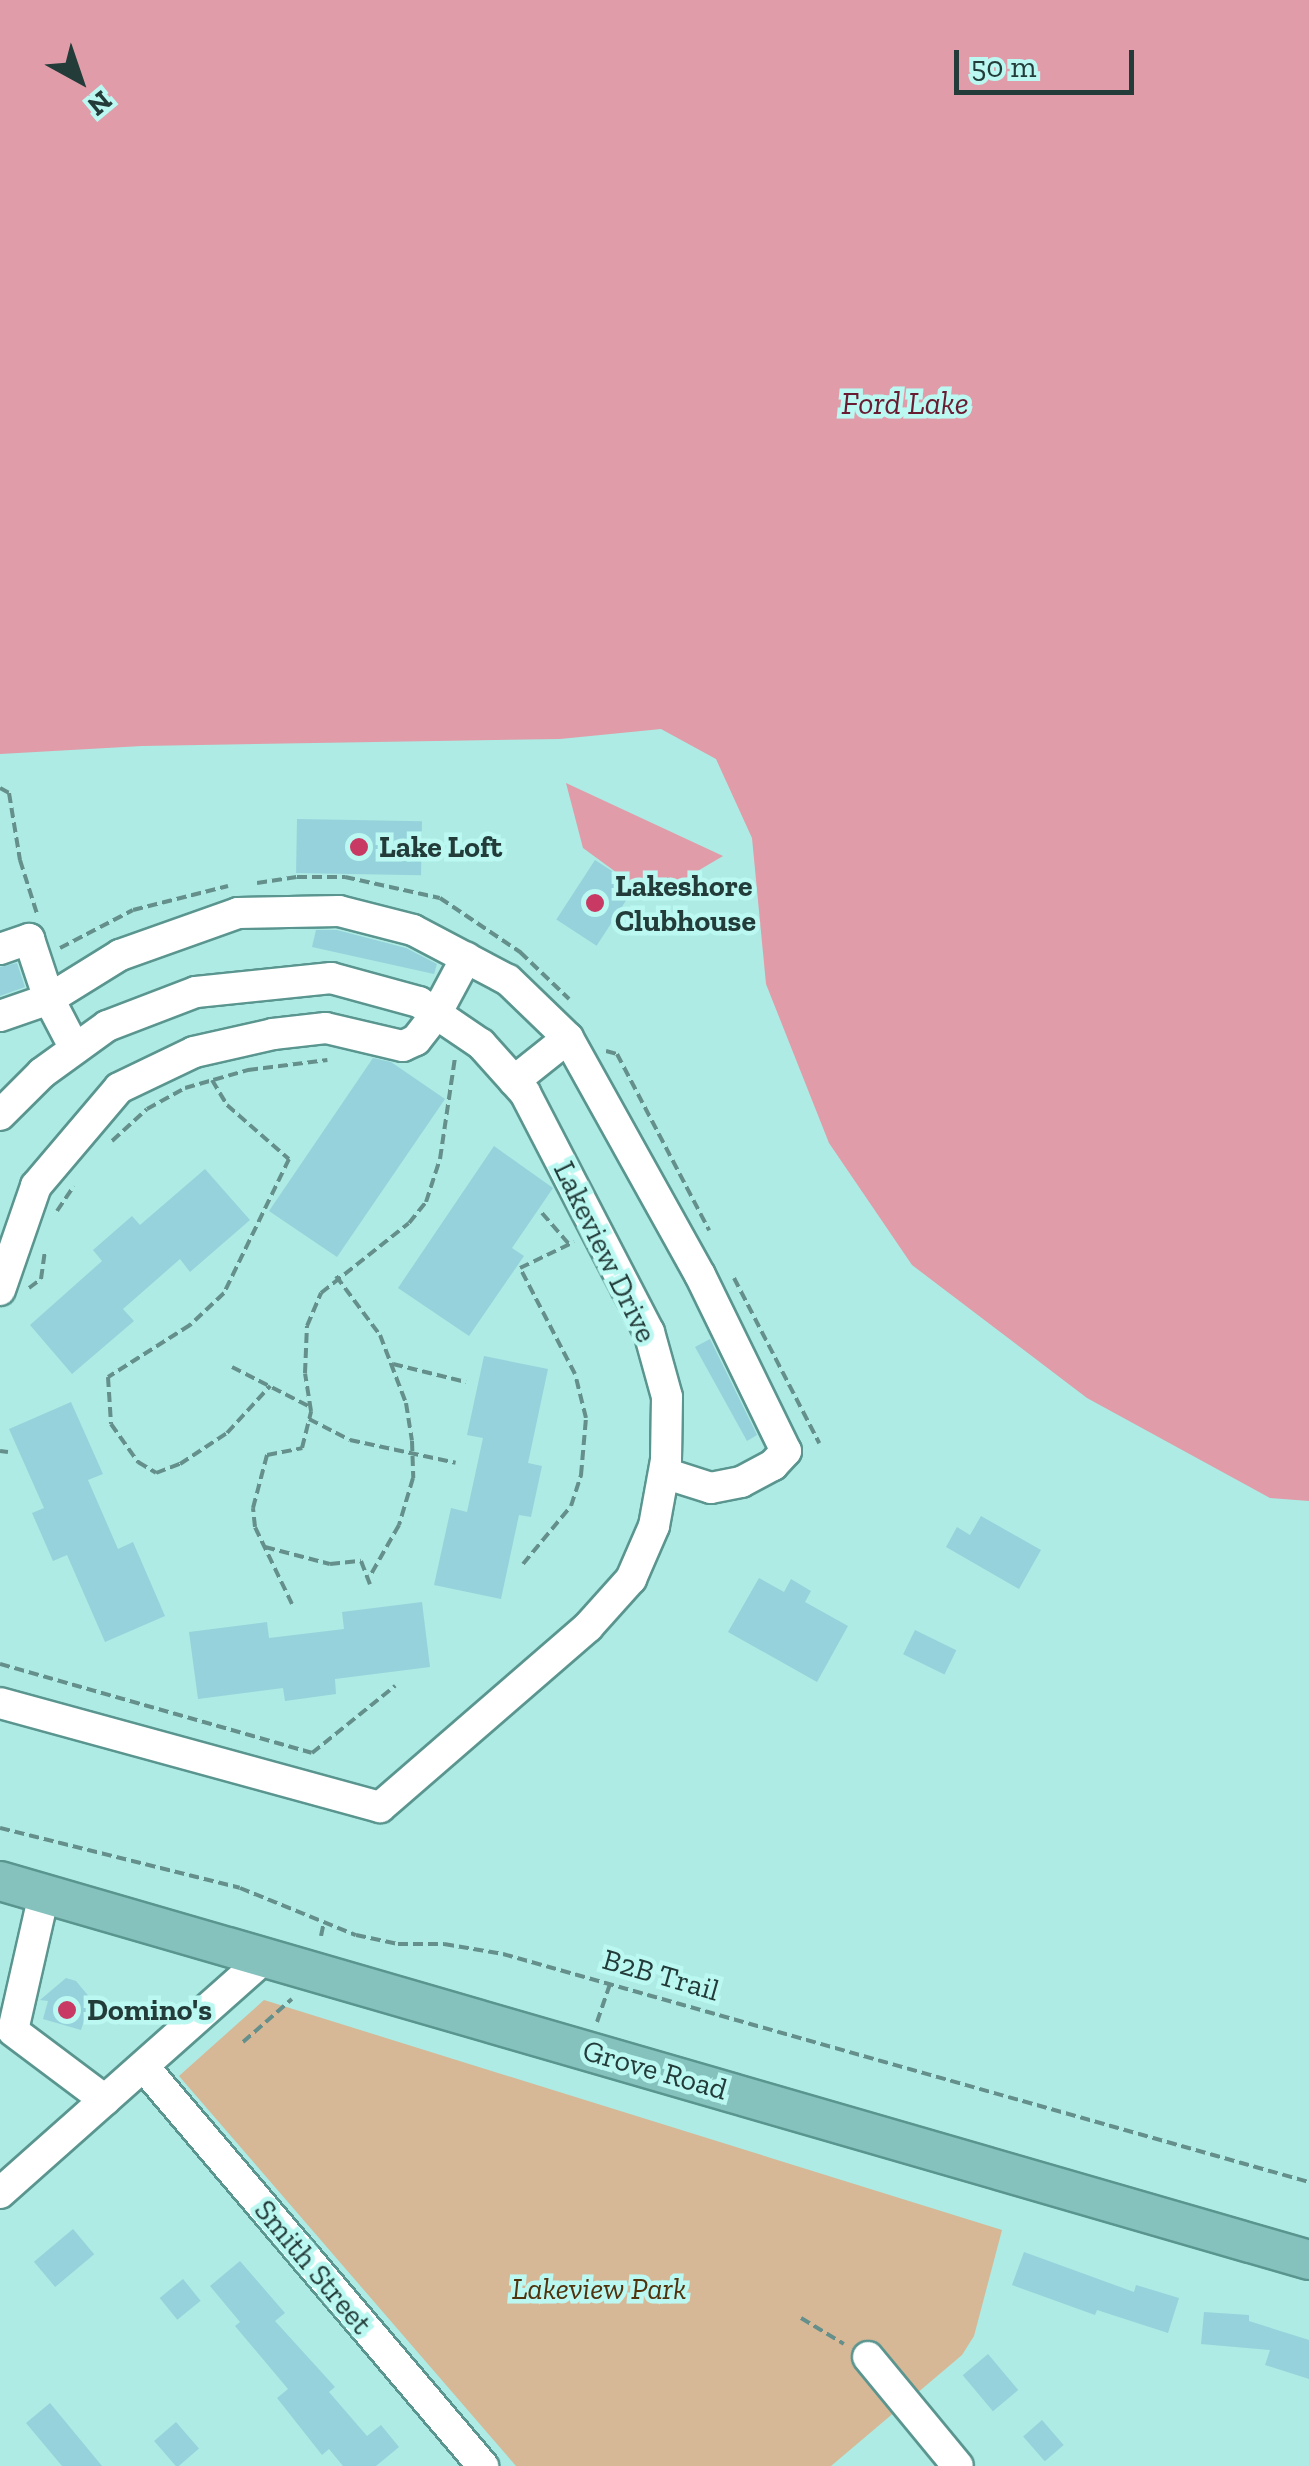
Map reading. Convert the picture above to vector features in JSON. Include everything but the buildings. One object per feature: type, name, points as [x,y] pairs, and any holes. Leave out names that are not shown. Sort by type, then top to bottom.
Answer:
[{"type":"main road","name":"Grove Road","points":[[0,1881],[1309,2260]]},
{"type":"street","points":[[0,1016],[49,1000],[120,956],[238,913],[339,911],[413,930],[508,980],[568,1038],[700,1275],[786,1451],[773,1465],[741,1482],[712,1488],[664,1474]]},
{"type":"street","points":[[0,949],[29,940],[49,1000],[75,1050]]},
{"type":"street","points":[[13,1290],[36,1186],[119,1088],[194,1052],[273,1034],[326,1028],[403,1046],[447,1021],[466,958]]},
{"type":"street","name":"Lakeview Drive","points":[[0,1115],[42,1073],[108,1026],[196,992],[331,978],[419,1002],[481,1044],[525,1093],[649,1332],[667,1398],[664,1474],[654,1526],[631,1579],[588,1628],[380,1807],[0,1703]]},
{"type":"street","points":[[514,1081],[568,1038]]},
{"type":"street","points":[[44,1894],[13,2031],[105,2100]]},
{"type":"street","points":[[0,2193],[264,1959]]},
{"type":"street","name":"Smith Street","points":[[144,2067],[483,2466]]},
{"type":"street","points":[[868,2357],[958,2466]]},
{"type":"path","points":[[292,1604],[265,1547],[253,1508],[266,1455],[302,1448],[310,1407],[307,1326],[316,1301],[336,1276],[409,1223],[426,1202],[440,1159],[447,1021]]},
{"type":"path","points":[[108,1145],[147,1110],[186,1088],[248,1070],[326,1060]]},
{"type":"path","points":[[212,1080],[227,1106],[289,1159],[254,1224],[224,1293],[190,1325],[108,1378],[111,1424],[138,1462],[156,1473],[180,1464],[227,1433],[270,1386]]},
{"type":"path","points":[[53,1218],[83,1172]]},
{"type":"path","points":[[542,1212],[570,1245]]},
{"type":"path","points":[[13,1290],[41,1279],[49,1234]]},
{"type":"path","points":[[523,1564],[572,1506],[581,1476],[586,1418],[575,1374],[520,1268],[582,1237]]},
{"type":"path","points":[[336,1276],[366,1312],[392,1364],[406,1403],[412,1452],[413,1478],[399,1524],[370,1576],[370,1584]]},
{"type":"path","points":[[392,1364],[466,1382]]},
{"type":"path","points":[[232,1368],[310,1407]]},
{"type":"path","points":[[309,1418],[350,1440],[456,1463]]},
{"type":"path","points":[[0,1452],[8,1452]]},
{"type":"path","points":[[265,1547],[330,1564],[361,1561],[370,1576]]},
{"type":"path","points":[[0,1664],[312,1752],[395,1686]]},
{"type":"path","name":"B2B Trail","points":[[0,1828],[240,1888],[324,1922],[398,1944],[444,1944],[503,1954],[1309,2182]]},
{"type":"path","points":[[322,1936],[324,1922]]},
{"type":"path","points":[[600,2015],[610,1984]]},
{"type":"path","points":[[243,2042],[292,1999]]},
{"type":"path","points":[[801,2318],[868,2357]]},
{"type":"green space","name":"Lakeview Park","points":[[264,2000],[1002,2230],[974,2336],[962,2355],[831,2466],[516,2466],[179,2076]]},
{"type":"water","name":"Ford Lake","points":[[0,0],[1309,0],[1309,1501],[1270,1498],[1087,1398],[912,1265],[829,1143],[766,984],[752,838],[716,759],[661,729],[560,739],[142,746],[0,754]]},
{"type":"water","points":[[566,783],[723,856],[662,892],[635,886],[583,848]]},
{"type":"place","name":"Lake Loft","points":[[359,847]]},
{"type":"place","name":"Lakeshore Clubhouse","points":[[595,903]]},
{"type":"place","name":"Domino's","points":[[67,2010]]}]
